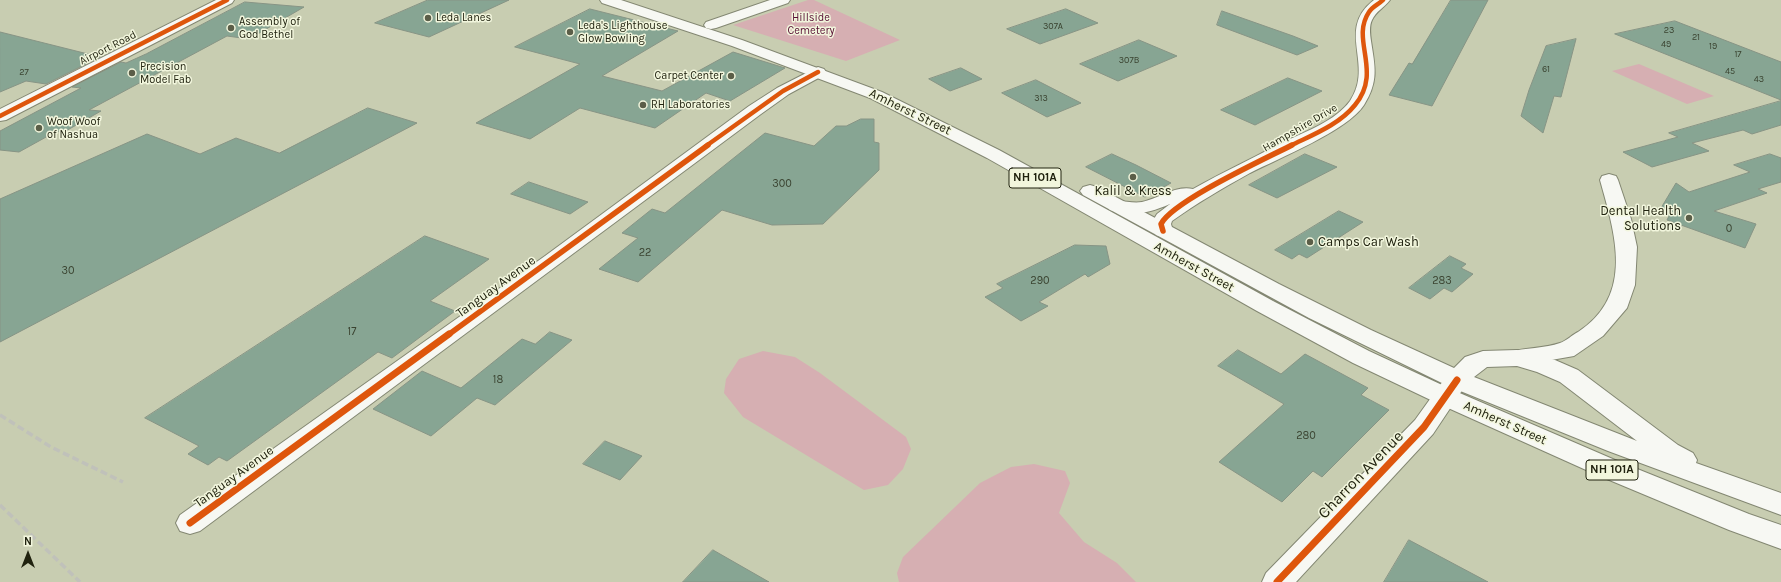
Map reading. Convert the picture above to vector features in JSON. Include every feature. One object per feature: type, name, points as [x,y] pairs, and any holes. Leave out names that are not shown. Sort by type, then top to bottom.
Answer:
[{"type":"main road","name":"Airport Road","points":[[0,116],[227,0]]},
{"type":"main road","name":"Amherst Street","points":[[607,0],[818,72],[876,95],[993,154],[1265,306],[1361,357],[1589,434],[1781,504]]},
{"type":"main road","name":"Amherst Street","points":[[634,0],[820,61],[905,95],[961,121],[1315,312],[1451,388],[1605,467],[1739,522],[1781,537]]},
{"type":"main road","points":[[711,25],[783,0]]},
{"type":"main road","name":"Hampshire Drive","points":[[1163,231],[1161,224],[1164,218],[1200,193],[1312,135],[1341,117],[1355,105],[1367,86],[1368,78],[1368,62],[1362,34],[1363,19],[1370,9],[1383,0]]},
{"type":"main road","name":"Tanguay Avenue","points":[[190,523],[552,260],[755,110],[783,91],[818,72]]},
{"type":"main road","points":[[1516,358],[1566,350],[1595,331],[1616,308],[1622,296],[1627,247],[1621,218],[1609,180]]},
{"type":"main road","name":"Hampshire Drive","points":[[1117,206],[1138,208],[1149,206],[1171,197],[1200,193]]},
{"type":"main road","points":[[1566,350],[1569,376]]},
{"type":"main road","points":[[1516,358],[1546,366],[1569,376],[1669,452],[1730,486]]},
{"type":"main road","name":"Charron Avenue","points":[[1277,582],[1424,427],[1451,388],[1474,363],[1483,359],[1516,358]]},
{"type":"green space","name":"Hillside Cemetery","points":[[808,0],[814,0],[900,40],[846,61],[733,25]]},
{"type":"green space","points":[[1639,64],[1714,96],[1687,104],[1612,71]]},
{"type":"green space","points":[[763,351],[795,357],[820,373],[906,437],[911,449],[903,469],[888,485],[864,490],[743,417],[724,393],[726,379],[739,359]]},
{"type":"green space","points":[[1034,464],[1065,471],[1070,483],[1059,513],[1084,542],[1117,563],[1136,582],[899,582],[897,573],[903,557],[980,483],[1011,467]]},
{"type":"building","name":"Leda Lanes","points":[[428,0],[509,0],[429,37],[375,23]]},
{"type":"building","points":[[1451,0],[1488,0],[1432,106],[1389,95],[1409,63],[1412,64]]},
{"type":"building","points":[[245,2],[304,7],[249,39],[227,36],[89,110],[101,111],[64,132],[57,131],[19,152],[0,150],[0,131],[81,88],[72,87],[121,62],[126,63],[146,54]]},
{"type":"building","points":[[590,9],[678,31],[602,76],[662,91],[733,52],[785,68],[730,101],[706,93],[655,128],[580,108],[530,139],[476,123],[580,64],[515,47]]},
{"type":"building","points":[[1066,9],[1098,23],[1040,44],[1007,29]]},
{"type":"building","points":[[1222,11],[1318,46],[1297,55],[1217,25]]},
{"type":"building","points":[[1675,21],[1781,62],[1781,100],[1615,34]]},
{"type":"building","points":[[0,32],[100,57],[46,84],[26,81],[0,92]]},
{"type":"building","points":[[1576,39],[1561,97],[1554,96],[1543,133],[1521,116],[1529,90],[1546,46]]},
{"type":"building","points":[[1139,40],[1177,56],[1118,81],[1080,64]]},
{"type":"building","points":[[961,68],[982,79],[950,91],[929,79]]},
{"type":"building","points":[[1288,78],[1322,91],[1255,125],[1221,110]]},
{"type":"building","points":[[1036,80],[1081,103],[1047,117],[1002,93]]},
{"type":"building","points":[[1781,101],[1781,125],[1752,134],[1743,130],[1692,143],[1709,151],[1652,167],[1623,152],[1678,137],[1669,133]]},
{"type":"building","points":[[368,108],[417,123],[0,342],[0,199],[147,134],[200,154],[236,138],[279,153]]},
{"type":"building","points":[[861,119],[874,119],[874,142],[879,143],[879,170],[823,224],[772,225],[722,210],[638,282],[599,269],[638,238],[622,233],[652,209],[665,213],[765,133],[814,146],[836,126],[846,126]]},
{"type":"building","name":"Kalil & Kress","points":[[1112,154],[1171,183],[1145,197],[1086,167]]},
{"type":"building","points":[[1305,154],[1337,167],[1277,198],[1249,185]]},
{"type":"building","points":[[1770,154],[1781,158],[1781,182],[1758,189],[1767,193],[1714,211],[1756,224],[1745,248],[1667,220],[1669,216],[1658,213],[1676,183],[1689,192],[1750,172],[1734,165]]},
{"type":"building","points":[[529,182],[588,202],[570,214],[511,194]]},
{"type":"building","name":"Camps Car Wash","points":[[1339,211],[1363,222],[1307,258],[1299,254],[1292,259],[1275,250]]},
{"type":"building","points":[[425,236],[489,259],[430,301],[455,311],[392,358],[378,352],[227,461],[219,457],[208,465],[188,454],[199,446],[145,418]]},
{"type":"building","points":[[1075,245],[1106,246],[1110,264],[1088,277],[1085,274],[1039,302],[1048,306],[1021,321],[985,297],[1003,288],[997,284]]},
{"type":"building","points":[[1450,256],[1466,264],[1461,268],[1473,274],[1452,292],[1444,288],[1430,299],[1409,288]]},
{"type":"building","points":[[550,332],[572,340],[495,405],[477,398],[431,436],[373,409],[422,371],[461,388],[522,339],[535,344]]},
{"type":"building","points":[[1238,350],[1281,374],[1305,354],[1368,388],[1361,395],[1389,410],[1322,477],[1313,471],[1282,502],[1219,462],[1284,404],[1218,366]]},
{"type":"building","points":[[605,441],[642,456],[620,480],[583,464]]},
{"type":"building","points":[[1409,540],[1488,582],[1384,582]]},
{"type":"building","points":[[713,550],[769,582],[683,582]]},
{"type":"railway","points":[[0,415],[51,447],[123,482]]},
{"type":"railway","points":[[0,505],[80,582]]},
{"type":"cycle path","points":[[0,116],[227,0]]},
{"type":"cycle path","points":[[1163,231],[1161,224],[1164,218],[1179,207],[1227,178],[1326,128],[1342,117],[1355,105],[1364,90],[1368,75],[1363,34],[1364,22],[1370,10],[1383,0]]},
{"type":"cycle path","points":[[190,523],[552,260],[755,110],[783,91],[818,72]]},
{"type":"cycle path","points":[[1277,582],[1424,427],[1457,380]]},
{"type":"place","name":"Leda Lanes","points":[[428,18]]},
{"type":"place","name":"Assembly of God Bethel","points":[[231,28]]},
{"type":"place","name":"Leda's Lighthouse Glow Bowling","points":[[570,32]]},
{"type":"place","name":"Precision Model Fab","points":[[132,73]]},
{"type":"place","name":"Carpet Center","points":[[731,76]]},
{"type":"place","name":"RH Laboratories","points":[[643,105]]},
{"type":"place","name":"Woof Woof of Nashua","points":[[39,128]]},
{"type":"place","name":"Kalil & Kress","points":[[1133,177]]},
{"type":"place","name":"Dental Health Solutions","points":[[1689,218]]},
{"type":"place","name":"Camps Car Wash","points":[[1310,242]]}]
